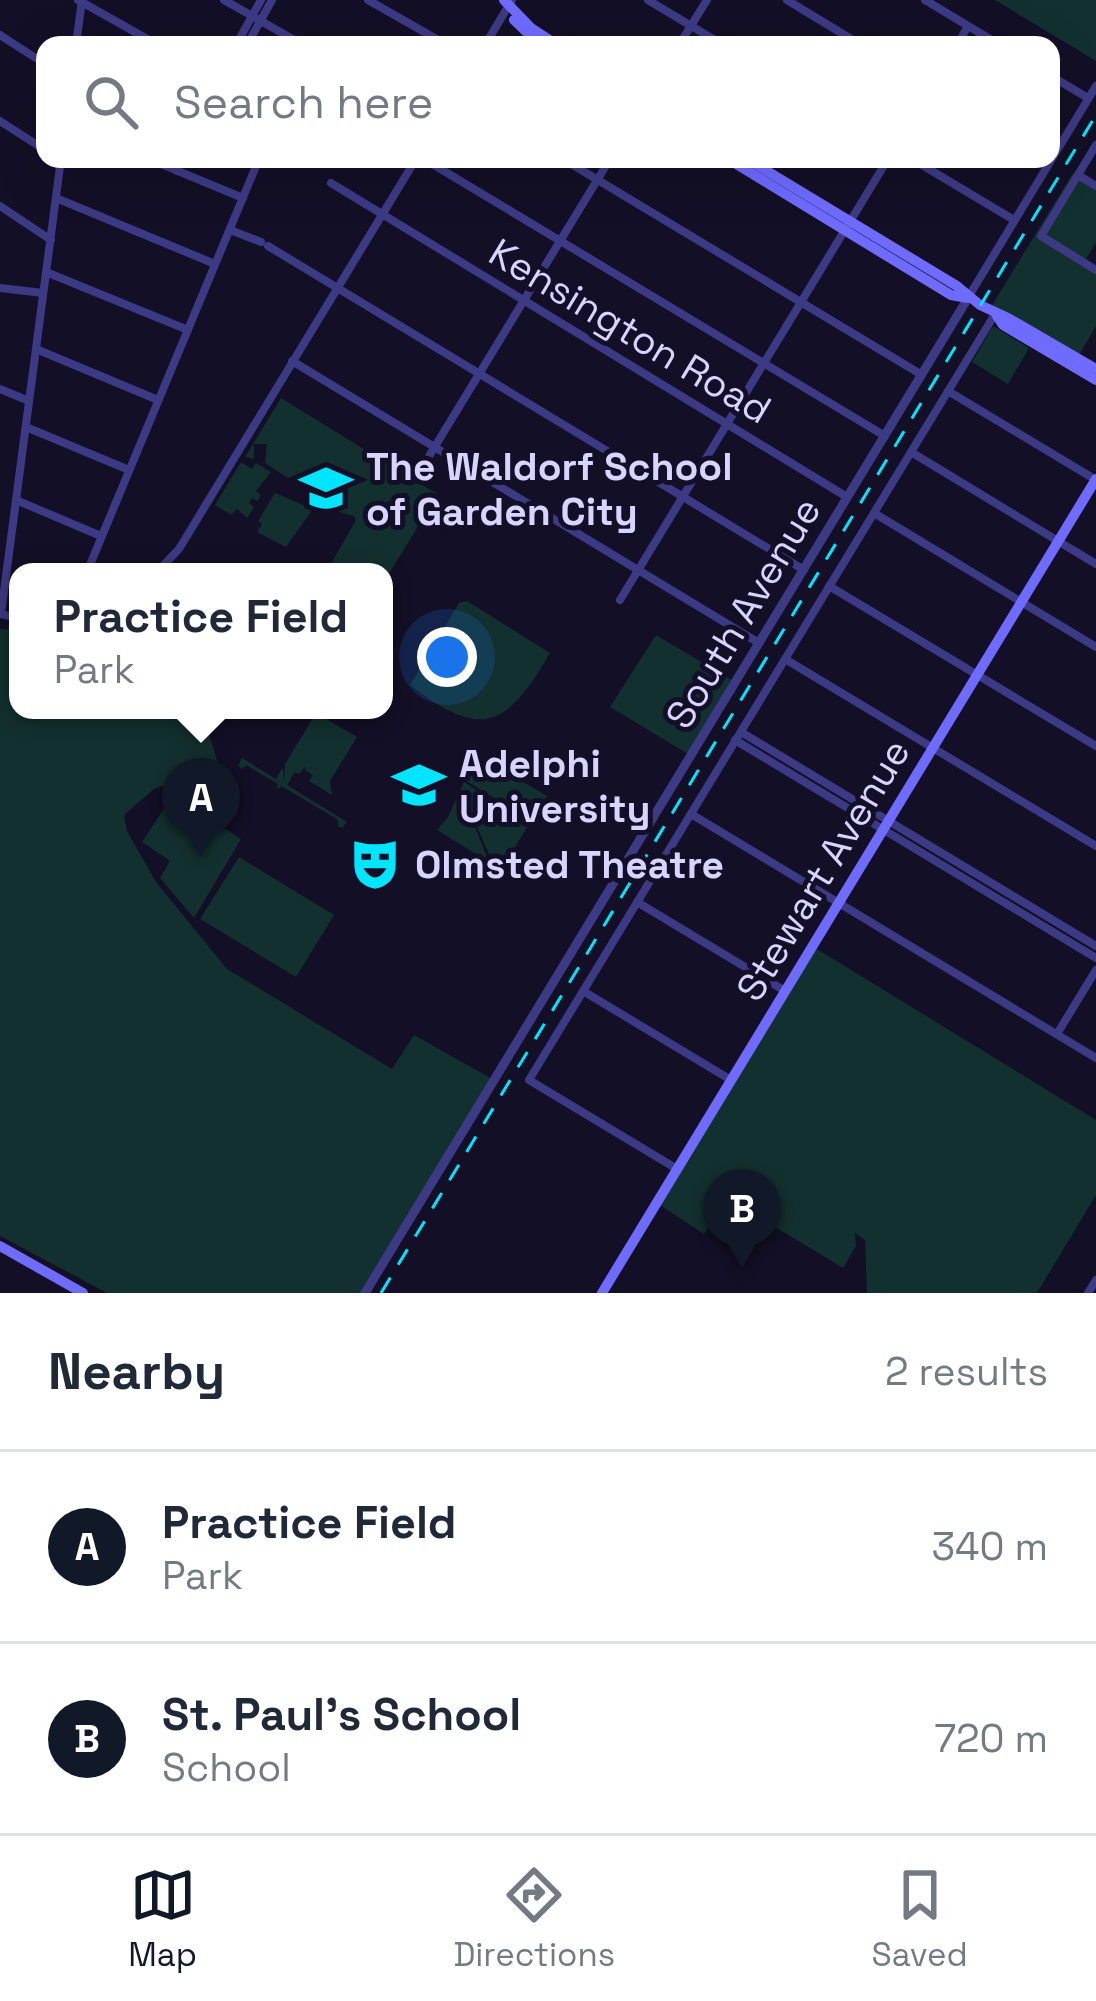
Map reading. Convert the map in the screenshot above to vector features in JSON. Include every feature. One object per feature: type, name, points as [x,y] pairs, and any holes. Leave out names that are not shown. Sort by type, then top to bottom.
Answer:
[{"type":"main road","points":[[508,2],[513,19],[531,36]]},
{"type":"main road","points":[[508,2],[543,36]]},
{"type":"main road","points":[[744,168],[848,225]]},
{"type":"main road","points":[[762,168],[951,295],[968,298],[1004,326],[1096,380]]},
{"type":"main road","points":[[994,314],[1008,317],[1096,369]]},
{"type":"main road","name":"Stewart Avenue","points":[[602,1293],[1096,480]]},
{"type":"main road","points":[[0,1246],[83,1293]]},
{"type":"street","points":[[224,0],[287,36]]},
{"type":"street","points":[[250,36],[261,0]]},
{"type":"street","points":[[243,36],[272,0]]},
{"type":"street","points":[[368,0],[431,36]]},
{"type":"street","points":[[648,0],[708,36]]},
{"type":"street","points":[[685,36],[707,0]]},
{"type":"street","points":[[787,0],[846,36]]},
{"type":"street","points":[[925,0],[985,36]]},
{"type":"street","points":[[77,36],[81,1],[142,36]]},
{"type":"street","points":[[489,36],[508,2]]},
{"type":"street","points":[[962,36],[968,26]]},
{"type":"street","points":[[0,35],[36,58]]},
{"type":"street","points":[[1060,81],[1088,98]]},
{"type":"street","name":"South Avenue","points":[[1060,144],[1096,86]]},
{"type":"street","points":[[0,121],[36,144]]},
{"type":"street","points":[[1096,145],[1041,236],[1096,269]]},
{"type":"street","points":[[0,614],[59,168]]},
{"type":"street","points":[[170,168],[243,198]]},
{"type":"street","points":[[90,563],[255,168]]},
{"type":"street","points":[[165,563],[413,168]]},
{"type":"street","points":[[428,168],[560,241],[885,436]]},
{"type":"street","points":[[578,168],[922,375]]},
{"type":"street","points":[[417,476],[605,168]]},
{"type":"street","points":[[620,600],[883,168]]},
{"type":"street","points":[[927,168],[1014,220]]},
{"type":"street","name":"South Avenue","points":[[365,1293],[1046,168]]},
{"type":"street","points":[[1078,175],[1096,186]]},
{"type":"street","name":"Kensington Road","points":[[331,183],[848,497]]},
{"type":"street","points":[[56,198],[215,264]]},
{"type":"street","points":[[0,206],[51,240]]},
{"type":"street","points":[[230,230],[264,244],[804,570]]},
{"type":"street","points":[[46,272],[188,330]]},
{"type":"street","points":[[0,288],[44,293]]},
{"type":"street","points":[[677,1169],[529,1080],[994,314]]},
{"type":"street","points":[[36,349],[158,400]]},
{"type":"street","points":[[292,361],[759,643]]},
{"type":"street","points":[[0,389],[28,401]]},
{"type":"street","points":[[948,391],[1096,480]]},
{"type":"street","points":[[26,427],[129,470]]},
{"type":"street","points":[[910,452],[1096,563]]},
{"type":"street","points":[[16,500],[101,536]]},
{"type":"street","points":[[874,513],[1096,647]]},
{"type":"street","points":[[830,586],[1096,746]]},
{"type":"street","points":[[785,658],[1096,846]]},
{"type":"street","points":[[738,736],[1031,913],[1096,958]]},
{"type":"street","points":[[691,814],[1096,1058]]},
{"type":"street","points":[[637,902],[785,992]]},
{"type":"street","points":[[1031,913],[1096,946]]},
{"type":"street","points":[[1057,1034],[1096,970]]},
{"type":"street","points":[[583,991],[731,1081]]},
{"type":"street","points":[[1088,1293],[1096,1280]]},
{"type":"green space","points":[[995,0],[1096,0],[1096,61]]},
{"type":"green space","points":[[1073,173],[1096,187],[1096,242],[1084,263],[1096,271],[1096,326],[1078,357],[989,310]]},
{"type":"green space","points":[[993,326],[1029,348],[1008,384],[972,362]]},
{"type":"green space","points":[[281,398],[414,480],[409,487],[417,482],[438,494],[393,567],[393,563],[333,563],[354,516],[339,512],[265,463],[267,444],[254,444],[254,459],[245,457]]},
{"type":"green space","points":[[241,462],[252,469],[256,463],[271,472],[256,491],[261,495],[258,501],[252,498],[249,503],[254,507],[247,518],[237,509],[231,515],[215,505]]},
{"type":"green space","points":[[275,493],[313,509],[286,547],[257,532],[262,524],[258,521]]},
{"type":"green space","points":[[467,601],[550,653],[520,697],[491,718],[456,714],[410,685],[459,603]]},
{"type":"green space","points":[[0,629],[9,630],[9,719],[204,719],[219,766],[154,789],[124,815],[127,831],[156,882],[227,969],[392,1069],[414,1035],[494,1080],[361,1293],[107,1293],[0,1236]]},
{"type":"green space","points":[[656,635],[732,680],[688,754],[610,707]]},
{"type":"green space","points":[[312,719],[326,719],[357,737],[330,781],[332,795],[309,781],[313,775],[306,766],[287,785],[347,822],[342,828],[337,819],[281,786],[277,790],[278,784],[246,765],[238,766],[242,758],[276,779],[283,767],[284,783],[285,764]]},
{"type":"green space","points":[[480,756],[547,796],[498,874],[462,794],[489,862],[437,830],[464,782],[481,793],[478,800],[509,819],[515,811],[500,802],[502,798],[497,800],[465,780]]},
{"type":"green space","points":[[173,795],[241,839],[194,918],[160,878],[170,861],[142,842]]},
{"type":"green space","points":[[239,857],[334,915],[296,977],[200,919]]},
{"type":"green space","points":[[812,946],[1096,1120],[1096,1195],[1037,1293],[867,1293],[865,1240],[855,1233],[856,1246],[843,1268],[729,1199],[704,1234],[657,1203]]},
{"type":"railway","points":[[381,1293],[1096,115]]},
{"type":"place","name":"The Waldorf School of Garden City","points":[[326,488]]},
{"type":"place","name":"Adelphi University","points":[[419,785]]},
{"type":"place","name":"Practice Field","points":[[201,857]]},
{"type":"place","name":"Olmsted Theatre","points":[[375,864]]},
{"type":"place","name":"St. Paul's School","points":[[742,1268]]}]
